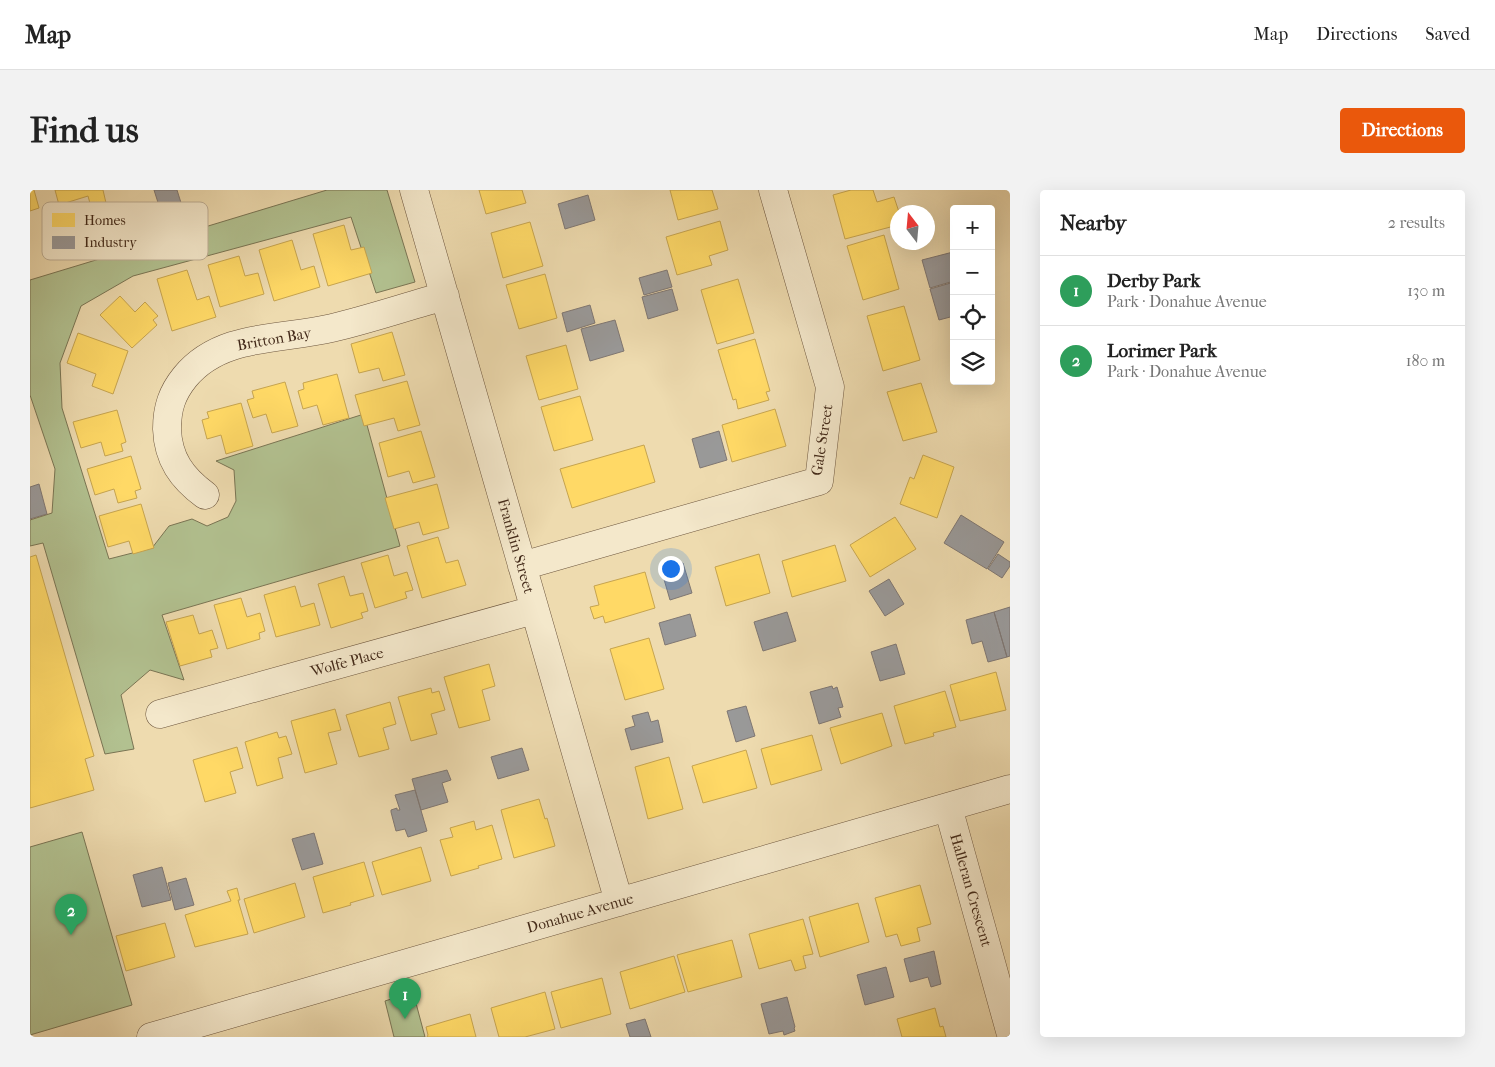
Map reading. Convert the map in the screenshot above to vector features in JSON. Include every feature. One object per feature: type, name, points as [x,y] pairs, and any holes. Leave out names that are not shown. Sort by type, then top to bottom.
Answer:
[{"type":"street","name":"Franklin Street","points":[[414,190],[619,902]]},
{"type":"street","name":"Gale Street","points":[[522,566],[819,481],[830,387],[773,190]]},
{"type":"street","name":"Britton Bay","points":[[205,495],[191,485],[179,471],[171,454],[167,434],[167,416],[170,400],[177,386],[191,370],[207,358],[226,348],[246,342],[334,328],[445,296]]},
{"type":"street","name":"Wolfe Place","points":[[160,714],[534,610]]},
{"type":"street","name":"Donahue Avenue","points":[[151,1037],[1010,790]]},
{"type":"street","name":"Halleran Crescent","points":[[948,807],[1010,1031]]},
{"type":"green space","points":[[327,190],[387,190],[415,282],[376,293],[351,217],[208,256],[208,226]]},
{"type":"green space","points":[[96,260],[192,260],[133,276],[81,306],[60,363],[62,408],[109,559],[152,548],[169,526],[192,519],[207,526],[228,517],[236,501],[234,470],[216,461],[364,414],[400,546],[162,615],[184,680],[150,670],[121,695],[134,749],[105,754],[43,543],[30,546],[30,520],[52,513],[55,469],[30,395],[30,280]]},
{"type":"green space","points":[[82,832],[132,1005],[30,1035],[30,847]]},
{"type":"green space","points":[[413,992],[425,1037],[394,1037],[385,1001]]},
{"type":"building: Homes","points":[[30,190],[34,190],[39,208],[30,211]]},
{"type":"building: Homes","points":[[55,190],[103,190],[106,202],[90,202],[88,196],[69,202],[58,202]]},
{"type":"building: Homes","points":[[479,190],[522,190],[526,203],[486,214]]},
{"type":"building: Homes","points":[[670,190],[712,190],[718,209],[678,220]]},
{"type":"building: Homes","points":[[851,190],[873,190],[877,202],[894,197],[897,205],[890,205],[890,227],[845,239],[833,195]]},
{"type":"building: Homes","points":[[720,221],[728,250],[709,256],[712,265],[677,275],[666,237]]},
{"type":"building: Homes","points":[[530,222],[543,266],[503,278],[491,233]]},
{"type":"building: Homes","points":[[344,225],[351,250],[364,247],[372,273],[328,286],[313,234]]},
{"type":"building: Homes","points":[[884,235],[899,289],[863,300],[847,246]]},
{"type":"building: Homes","points":[[292,240],[301,270],[314,266],[320,287],[274,301],[259,250]]},
{"type":"building: Homes","points":[[239,256],[245,276],[258,273],[264,294],[220,307],[208,265]]},
{"type":"building: Homes","points":[[187,270],[197,300],[209,296],[216,317],[172,331],[157,279]]},
{"type":"building: Homes","points":[[545,274],[557,318],[519,329],[506,285]]},
{"type":"building: Homes","points":[[738,279],[754,333],[717,344],[701,290]]},
{"type":"building: Homes","points":[[120,296],[135,312],[145,302],[158,316],[153,320],[157,325],[132,348],[100,315]]},
{"type":"building: Homes","points":[[904,306],[920,360],[883,371],[867,316]]},
{"type":"building: Homes","points":[[392,332],[405,375],[383,381],[379,368],[359,373],[351,344]]},
{"type":"building: Homes","points":[[78,333],[128,351],[113,394],[92,386],[96,374],[67,363]]},
{"type":"building: Homes","points":[[755,339],[770,391],[766,392],[769,400],[738,409],[736,399],[733,400],[718,350]]},
{"type":"building: Homes","points":[[566,345],[578,389],[539,400],[526,356]]},
{"type":"building: Homes","points":[[337,374],[349,418],[323,425],[317,405],[303,409],[298,391],[304,389],[303,383]]},
{"type":"building: Homes","points":[[407,381],[420,425],[398,431],[394,418],[364,426],[355,395]]},
{"type":"building: Homes","points":[[285,382],[298,426],[272,433],[266,414],[253,418],[247,400],[254,398],[252,391]]},
{"type":"building: Homes","points":[[921,383],[937,432],[903,441],[887,392]]},
{"type":"building: Homes","points":[[580,396],[593,440],[554,451],[541,407]]},
{"type":"building: Homes","points":[[241,403],[253,446],[226,454],[221,435],[207,439],[202,420],[209,418],[207,412]]},
{"type":"building: Homes","points":[[775,409],[786,446],[732,462],[722,425]]},
{"type":"building: Homes","points":[[117,410],[126,442],[121,444],[123,451],[105,456],[101,442],[81,448],[73,422]]},
{"type":"building: Homes","points":[[421,431],[435,477],[413,483],[409,471],[388,477],[379,443]]},
{"type":"building: Homes","points":[[644,445],[655,482],[572,508],[560,469]]},
{"type":"building: Homes","points":[[923,455],[954,467],[937,518],[900,504],[910,477],[914,479]]},
{"type":"building: Homes","points":[[131,456],[141,489],[135,491],[137,498],[118,503],[114,489],[95,495],[87,469]]},
{"type":"building: Homes","points":[[437,484],[449,528],[423,535],[419,522],[394,529],[385,498]]},
{"type":"building: Homes","points":[[141,504],[154,548],[133,554],[129,541],[108,547],[99,516]]},
{"type":"building: Homes","points":[[895,517],[916,549],[870,577],[850,545]]},
{"type":"building: Homes","points":[[438,537],[446,563],[458,560],[466,585],[422,598],[407,546]]},
{"type":"building: Homes","points":[[835,545],[846,581],[792,597],[782,561]]},
{"type":"building: Homes","points":[[759,554],[770,593],[726,606],[715,567]]},
{"type":"building: Homes","points":[[36,555],[94,756],[85,759],[94,790],[30,808],[30,557]]},
{"type":"building: Homes","points":[[388,555],[394,576],[407,572],[413,590],[405,592],[407,598],[375,608],[361,563]]},
{"type":"building: Homes","points":[[645,572],[655,608],[605,623],[603,616],[594,619],[590,607],[599,605],[594,586]]},
{"type":"building: Homes","points":[[344,576],[350,596],[363,593],[368,611],[361,613],[363,618],[331,628],[318,584]]},
{"type":"building: Homes","points":[[295,586],[301,607],[314,603],[320,625],[276,637],[264,595]]},
{"type":"building: Homes","points":[[241,598],[247,617],[260,613],[265,631],[259,633],[260,639],[227,649],[214,605]]},
{"type":"building: Homes","points":[[193,615],[199,634],[212,630],[218,648],[210,650],[212,657],[180,666],[166,622]]},
{"type":"building: Homes","points":[[649,638],[664,689],[625,700],[610,649]]},
{"type":"building: Homes","points":[[489,664],[495,686],[482,690],[490,720],[459,728],[444,677]]},
{"type":"building: Homes","points":[[996,672],[1006,710],[960,721],[950,685]]},
{"type":"building: Homes","points":[[431,688],[432,693],[439,691],[445,710],[431,714],[437,734],[411,741],[398,697]]},
{"type":"building: Homes","points":[[945,691],[956,727],[933,733],[934,736],[905,744],[894,706]]},
{"type":"building: Homes","points":[[390,702],[396,724],[383,728],[389,749],[359,757],[346,715]]},
{"type":"building: Homes","points":[[335,709],[341,730],[328,733],[337,764],[305,773],[291,721]]},
{"type":"building: Homes","points":[[882,713],[892,746],[841,764],[830,728]]},
{"type":"building: Homes","points":[[277,732],[279,738],[286,736],[292,754],[278,758],[283,778],[257,786],[245,742]]},
{"type":"building: Homes","points":[[812,735],[822,770],[771,785],[761,749]]},
{"type":"building: Homes","points":[[237,747],[243,768],[230,772],[236,793],[205,802],[193,760]]},
{"type":"building: Homes","points":[[746,750],[757,788],[703,803],[692,766]]},
{"type":"building: Homes","points":[[669,757],[683,809],[648,819],[635,767]]},
{"type":"building: Homes","points":[[539,799],[555,846],[514,858],[501,810]]},
{"type":"building: Homes","points":[[474,821],[476,830],[492,825],[502,859],[451,876],[440,840],[453,837],[450,828]]},
{"type":"building: Homes","points":[[421,847],[431,881],[382,895],[372,862]]},
{"type":"building: Homes","points":[[364,862],[374,896],[323,913],[313,877]]},
{"type":"building: Homes","points":[[295,883],[305,917],[254,933],[244,899]]},
{"type":"building: Homes","points":[[920,885],[931,924],[917,928],[920,941],[901,946],[897,934],[886,937],[875,898]]},
{"type":"building: Homes","points":[[237,888],[240,900],[238,900],[248,934],[195,947],[185,915],[231,901],[227,891]]},
{"type":"building: Homes","points":[[858,903],[869,942],[820,957],[809,917]]},
{"type":"building: Homes","points":[[803,919],[813,954],[803,956],[806,968],[795,971],[791,960],[759,969],[749,934]]},
{"type":"building: Homes","points":[[165,923],[175,957],[126,971],[116,936]]},
{"type":"building: Homes","points":[[732,940],[742,977],[688,992],[677,955]]},
{"type":"building: Homes","points":[[674,956],[685,992],[630,1009],[620,972]]},
{"type":"building: Homes","points":[[602,978],[611,1014],[561,1028],[551,992]]},
{"type":"building: Homes","points":[[545,992],[555,1029],[525,1037],[499,1037],[491,1008]]},
{"type":"building: Homes","points":[[935,1008],[940,1027],[943,1026],[946,1037],[902,1037],[897,1019]]},
{"type":"building: Homes","points":[[470,1014],[476,1037],[427,1037],[426,1027]]},
{"type":"building: Industry","points":[[154,190],[177,190],[181,202],[158,202]]},
{"type":"building: Industry","points":[[588,195],[595,220],[565,229],[558,204]]},
{"type":"building: Industry","points":[[950,253],[950,282],[930,288],[922,260]]},
{"type":"building: Industry","points":[[667,270],[672,287],[644,295],[639,278]]},
{"type":"building: Industry","points":[[950,283],[950,317],[939,320],[930,289]]},
{"type":"building: Industry","points":[[672,289],[678,310],[648,319],[642,297]]},
{"type":"building: Industry","points":[[590,305],[595,323],[567,332],[562,313]]},
{"type":"building: Industry","points":[[615,320],[624,351],[590,361],[581,329]]},
{"type":"building: Industry","points":[[719,431],[727,460],[700,468],[692,439]]},
{"type":"building: Industry","points":[[39,484],[47,514],[30,519],[30,487]]},
{"type":"building: Industry","points":[[961,515],[1004,542],[987,569],[944,543]]},
{"type":"building: Industry","points":[[998,554],[1010,562],[1010,566],[1002,578],[988,569]]},
{"type":"building: Industry","points":[[683,563],[692,593],[670,600],[661,569]]},
{"type":"building: Industry","points":[[889,579],[904,604],[885,616],[869,591]]},
{"type":"building: Industry","points":[[1010,607],[1010,656],[1007,657],[994,612]]},
{"type":"building: Industry","points":[[787,612],[796,641],[763,651],[754,622]]},
{"type":"building: Industry","points":[[994,612],[1007,657],[988,662],[982,641],[972,644],[966,620]]},
{"type":"building: Industry","points":[[690,614],[696,636],[665,645],[659,623]]},
{"type":"building: Industry","points":[[896,644],[905,674],[880,681],[871,652]]},
{"type":"building: Industry","points":[[832,686],[833,689],[837,687],[843,707],[838,708],[841,717],[819,724],[810,692]]},
{"type":"building: Industry","points":[[746,706],[755,736],[736,742],[727,711]]},
{"type":"building: Industry","points":[[648,712],[651,722],[658,720],[663,742],[631,750],[625,729],[635,726],[632,716]]},
{"type":"building: Industry","points":[[522,748],[529,770],[498,779],[491,757]]},
{"type":"building: Industry","points":[[447,770],[451,780],[442,783],[448,802],[421,810],[412,779]]},
{"type":"building: Industry","points":[[415,790],[427,831],[408,837],[405,829],[396,831],[391,810],[397,808],[397,810],[400,810],[395,795]]},
{"type":"building: Industry","points":[[314,833],[323,864],[302,870],[292,839]]},
{"type":"building: Industry","points":[[162,867],[171,900],[142,907],[133,875]]},
{"type":"building: Industry","points":[[186,878],[194,905],[175,910],[168,883]]},
{"type":"building: Industry","points":[[934,951],[941,984],[931,987],[928,977],[910,982],[904,959]]},
{"type":"building: Industry","points":[[886,967],[894,997],[865,1005],[857,975]]},
{"type":"building: Industry","points":[[787,997],[795,1031],[784,1035],[783,1031],[769,1034],[761,1004]]},
{"type":"building: Industry","points":[[645,1019],[651,1037],[630,1037],[626,1024]]},
{"type":"place","name":"Lorimer Park","points":[[71,935]]},
{"type":"place","name":"Derby Park","points":[[405,1019]]}]
